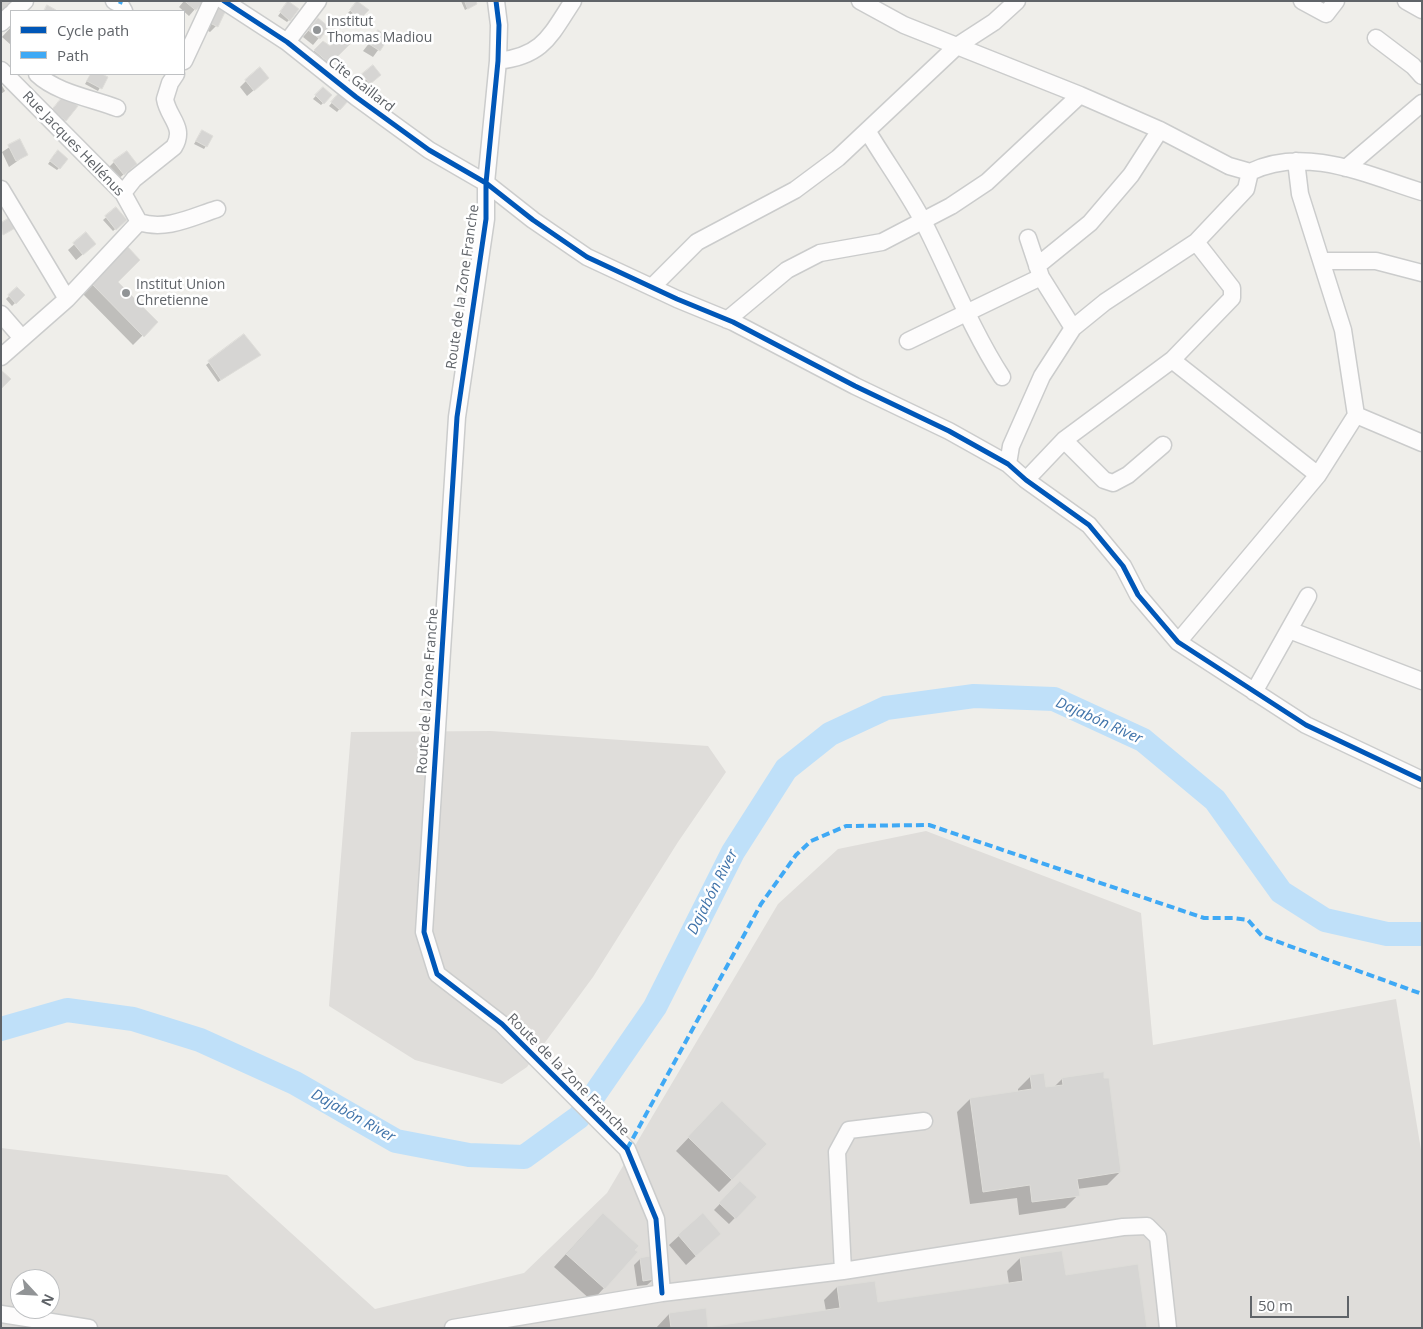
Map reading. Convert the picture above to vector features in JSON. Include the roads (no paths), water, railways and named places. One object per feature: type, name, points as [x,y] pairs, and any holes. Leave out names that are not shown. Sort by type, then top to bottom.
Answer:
[{"type":"street","points":[[15,10],[25,1]]},
{"type":"street","points":[[185,58],[212,1]]},
{"type":"street","name":"Cite Gaillard","points":[[224,1],[287,42],[356,98],[429,150],[486,183],[533,220],[587,257],[727,320],[855,386],[950,431],[1008,464],[1026,480],[1089,525],[1123,566],[1138,595],[1178,642],[1306,725],[1422,780]]},
{"type":"street","points":[[287,42],[318,1]]},
{"type":"street","name":"Route de la Zone Franche","points":[[496,1],[499,25],[498,61],[486,183],[486,220],[457,417],[424,932],[437,974],[502,1024],[627,1148],[656,1220],[662,1293]]},
{"type":"street","points":[[498,61],[515,59],[536,51],[552,33],[573,1]]},
{"type":"street","points":[[860,1],[904,25],[1080,95],[1160,130],[1230,166],[1250,172],[1296,160],[1311,160],[1346,168],[1422,192]]},
{"type":"street","points":[[652,287],[696,242],[795,190],[838,158],[868,132],[957,46],[994,22],[1017,1]]},
{"type":"street","points":[[1302,1],[1326,14],[1336,1]]},
{"type":"street","points":[[1406,1],[1422,10]]},
{"type":"street","points":[[1376,38],[1413,66],[1422,76]]},
{"type":"street","name":"Rue Jacques Hellénus","points":[[9,74],[123,192],[140,222]]},
{"type":"street","points":[[38,75],[56,89],[74,92],[117,108]]},
{"type":"street","points":[[123,192],[134,179],[174,147],[178,141],[179,131],[176,121],[166,102],[168,77]]},
{"type":"street","points":[[727,320],[796,265],[820,253],[882,242],[951,206],[987,182],[1080,95]]},
{"type":"street","points":[[1346,168],[1421,104]]},
{"type":"street","points":[[908,341],[968,311],[1039,271],[1090,223],[1131,175],[1160,130]]},
{"type":"street","points":[[868,132],[923,220],[968,311],[982,347],[1002,377]]},
{"type":"street","points":[[1178,642],[1318,475],[1356,415],[1343,330],[1323,261],[1300,194],[1296,160]]},
{"type":"street","points":[[1008,464],[1010,446],[1042,376],[1073,328],[1104,302],[1196,242],[1246,188],[1250,172]]},
{"type":"street","points":[[1,188],[67,299]]},
{"type":"street","points":[[1,357],[21,337],[67,299],[140,222],[152,226],[164,225],[217,208]]},
{"type":"street","points":[[1028,238],[1039,271],[1073,328]]},
{"type":"street","points":[[1026,480],[1064,440],[1172,360],[1232,298],[1232,288],[1196,242]]},
{"type":"street","points":[[1323,261],[1376,261],[1422,273]]},
{"type":"street","points":[[1,314],[21,337]]},
{"type":"street","points":[[1172,360],[1318,475]]},
{"type":"street","points":[[1356,415],[1422,443]]},
{"type":"street","points":[[1064,440],[1104,480],[1113,483],[1128,475],[1163,445]]},
{"type":"street","points":[[1254,692],[1308,596]]},
{"type":"street","points":[[1289,630],[1422,681]]},
{"type":"street","points":[[843,1271],[837,1152],[849,1130],[924,1121]]},
{"type":"street","points":[[453,1328],[662,1293],[843,1271],[1124,1227],[1147,1226],[1158,1237],[1168,1328]]},
{"type":"street","points":[[1,1314],[89,1328]]},
{"type":"waterway","name":"Dajabón River","points":[[1,1029],[67,1010],[133,1019],[200,1040],[295,1083],[396,1141],[469,1155],[524,1157],[579,1117],[655,1007],[733,852],[786,769],[830,734],[886,708],[974,696],[1054,699],[1143,740],[1215,800],[1281,892],[1325,920],[1387,934],[1422,934]]},
{"type":"place","name":"Institut Thomas Madiou","points":[[317,30]]},
{"type":"place","name":"Institut Union Chretienne","points":[[126,293]]}]
